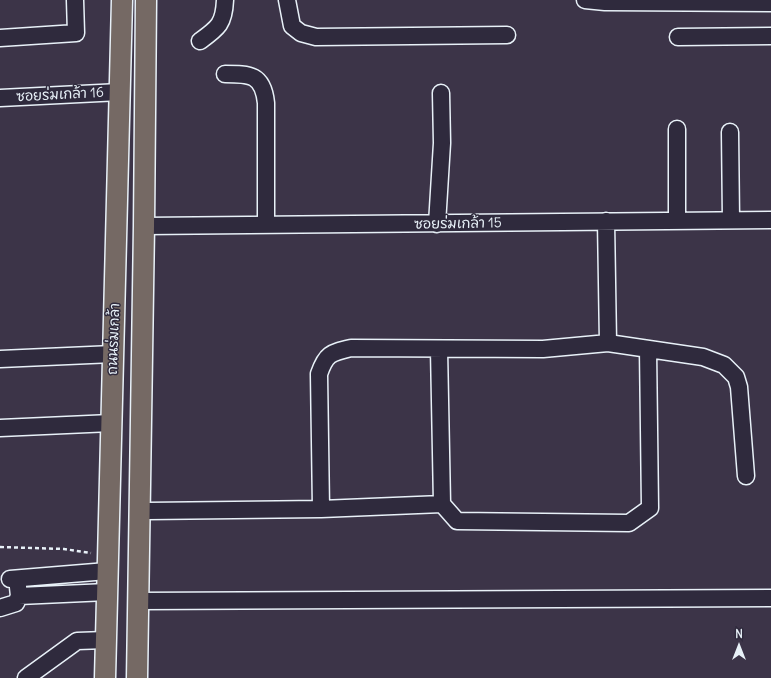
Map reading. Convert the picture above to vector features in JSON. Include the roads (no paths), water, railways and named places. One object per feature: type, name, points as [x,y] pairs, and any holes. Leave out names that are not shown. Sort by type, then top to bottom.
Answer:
[{"type":"main road","name":"ถนนร่มเกล้า","points":[[105,678],[122,0]]},
{"type":"main road","name":"ถนนร่มเกล้า","points":[[137,678],[146,0]]},
{"type":"street","points":[[0,38],[76,33],[75,0]]},
{"type":"street","points":[[200,42],[217,29],[222,21],[225,0]]},
{"type":"street","points":[[287,0],[292,26],[301,33],[316,37],[508,36]]},
{"type":"street","points":[[585,0],[605,2],[771,3]]},
{"type":"street","points":[[678,37],[771,36]]},
{"type":"street","points":[[225,74],[247,74],[258,79],[264,88],[266,102],[266,225]]},
{"type":"street","name":"ซอยร่มเกล้า 16","points":[[0,98],[120,92]]},
{"type":"street","points":[[437,224],[442,143],[440,94]]},
{"type":"street","points":[[677,129],[677,221]]},
{"type":"street","points":[[730,132],[731,220]]},
{"type":"street","name":"ซอยร่มเกล้า 15","points":[[144,226],[771,220]]},
{"type":"street","points":[[606,221],[608,343]]},
{"type":"street","points":[[321,509],[319,374],[324,360],[332,352],[351,348],[543,349],[608,343],[703,357],[724,365],[736,377],[739,388],[746,476]]},
{"type":"street","points":[[439,348],[442,504],[457,521],[629,522],[650,508],[648,349]]},
{"type":"street","points":[[0,359],[113,354]]},
{"type":"street","points":[[0,428],[111,422]]},
{"type":"street","points":[[147,511],[321,509],[442,504]]},
{"type":"street","points":[[5,578],[108,564]]},
{"type":"street","points":[[0,608],[16,603],[19,596],[18,588],[15,582],[5,578]]},
{"type":"street","points":[[19,596],[107,592]]},
{"type":"street","points":[[138,601],[771,598]]},
{"type":"street","points":[[26,678],[77,641],[106,640]]}]
